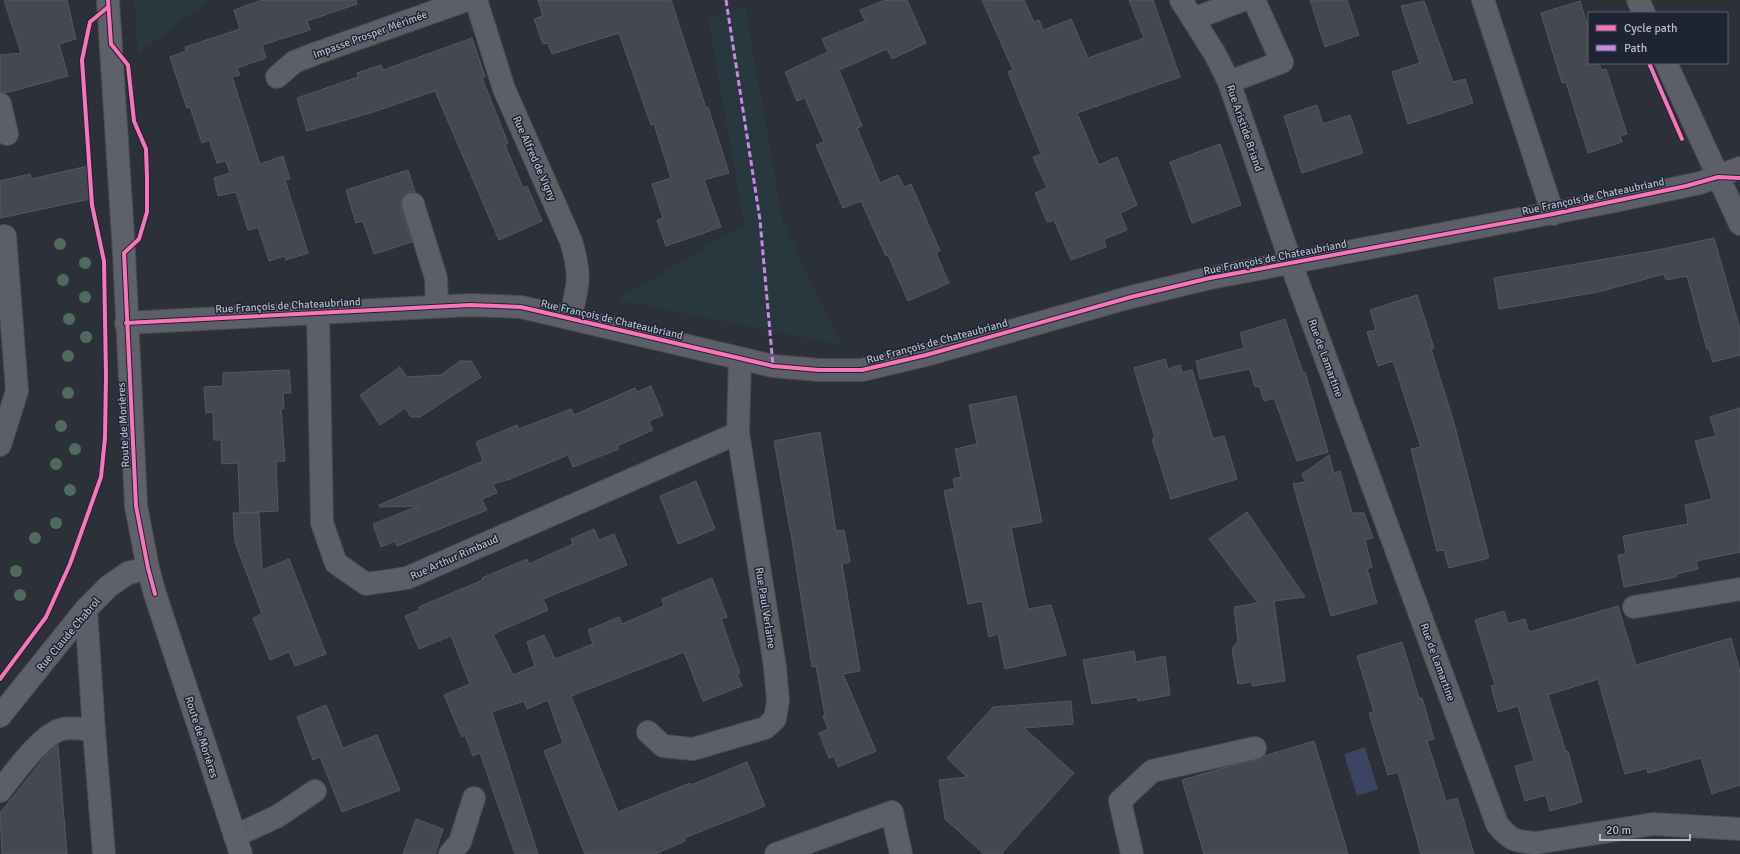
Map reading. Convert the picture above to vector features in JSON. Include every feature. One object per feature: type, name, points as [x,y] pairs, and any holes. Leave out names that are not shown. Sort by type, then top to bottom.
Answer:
[{"type":"main road","name":"Route de Morières","points":[[108,0],[122,217],[136,506],[154,594],[238,845]]},
{"type":"main road","name":"Rue Claude Chabrol","points":[[0,716],[86,609],[109,586],[128,573],[148,568]]},
{"type":"street","name":"Impasse Prosper Mérimée","points":[[277,77],[294,62],[467,0]]},
{"type":"street","name":"Rue Alfred de Vigny","points":[[476,0],[504,89],[571,241],[578,263],[579,282],[570,318]]},
{"type":"street","name":"Rue Aristide Briand","points":[[1181,0],[1215,54],[1229,82],[1291,263]]},
{"type":"street","points":[[1192,19],[1243,0]]},
{"type":"street","points":[[1229,82],[1282,62],[1254,0]]},
{"type":"street","points":[[1483,0],[1553,214]]},
{"type":"street","points":[[1638,0],[1644,12]]},
{"type":"street","points":[[1666,64],[1740,224]]},
{"type":"street","points":[[0,104],[7,134]]},
{"type":"street","name":"Rue François de Chateaubriand","points":[[126,323],[437,306],[470,305],[521,307],[773,366],[819,370],[862,370],[926,355],[1138,296],[1210,278],[1553,214],[1686,186],[1718,177],[1740,168]]},
{"type":"street","points":[[413,204],[436,278],[437,306]]},
{"type":"street","points":[[0,445],[17,391],[6,236]]},
{"type":"street","name":"Rue de Lamartine","points":[[1291,263],[1497,824],[1507,836],[1520,842],[1536,843],[1653,824],[1740,829]]},
{"type":"street","name":"Rue Arthur Rimbaud","points":[[318,313],[322,523],[336,563],[366,584],[407,578],[738,433]]},
{"type":"street","name":"Rue Paul Verlaine","points":[[648,732],[663,746],[693,749],[766,728],[775,719],[778,701],[775,667],[738,433],[740,358]]},
{"type":"street","points":[[1634,607],[1740,589]]},
{"type":"street","points":[[86,609],[104,854]]},
{"type":"street","points":[[0,792],[21,765],[49,734],[62,729],[80,728],[94,731]]},
{"type":"street","points":[[1132,854],[1120,801],[1152,771],[1255,748]]},
{"type":"street","points":[[238,845],[315,791]]},
{"type":"street","points":[[450,854],[460,842],[474,798]]},
{"type":"street","points":[[776,854],[892,812],[901,854]]},
{"type":"shaded area","points":[[134,0],[209,0],[138,54]]},
{"type":"shaded area","points":[[745,6],[783,222],[842,345],[617,300],[744,224],[708,17]]},
{"type":"water","points":[[1365,747],[1378,789],[1357,796],[1344,754]]},
{"type":"building","points":[[4,0],[67,0],[76,39],[59,44],[68,76],[5,93],[0,92],[0,55],[21,53]]},
{"type":"building","points":[[262,0],[356,0],[357,4],[307,21],[310,30],[262,45],[266,58],[237,68],[240,75],[232,77],[260,164],[283,156],[290,179],[285,180],[308,253],[286,260],[285,256],[269,261],[258,227],[248,230],[236,192],[218,196],[214,178],[230,173],[226,161],[217,163],[209,140],[202,143],[190,107],[187,108],[170,57],[186,51],[185,47],[240,29],[234,10]]},
{"type":"building","points":[[538,0],[671,0],[729,173],[704,180],[721,227],[666,246],[657,220],[663,218],[652,184],[671,178],[654,124],[651,125],[619,33],[552,54],[548,43],[543,44],[534,19],[543,16]]},
{"type":"building","points":[[885,0],[907,0],[926,43],[892,59],[887,49],[839,70],[862,126],[857,128],[880,183],[898,175],[904,187],[911,184],[940,251],[936,253],[949,283],[908,301],[888,255],[886,256],[861,201],[843,208],[816,145],[824,142],[805,98],[797,101],[785,72],[828,52],[822,39],[865,21],[860,10]]},
{"type":"building","points":[[982,0],[1024,0],[1034,22],[1039,20],[1043,30],[1071,19],[1088,58],[1144,38],[1129,0],[1153,0],[1180,77],[1077,113],[1099,165],[1117,157],[1137,205],[1120,213],[1127,230],[1104,239],[1106,247],[1071,260],[1054,220],[1047,222],[1035,193],[1047,188],[1033,157],[1041,154],[1008,72],[1013,70]]},
{"type":"building","points":[[1310,0],[1347,0],[1359,35],[1325,47]]},
{"type":"building","points":[[1424,1],[1453,82],[1465,79],[1473,103],[1408,124],[1392,72],[1420,63],[1401,6]]},
{"type":"building","points":[[1580,1],[1588,27],[1588,64],[1599,64],[1601,70],[1606,69],[1627,134],[1620,136],[1622,142],[1588,153],[1566,82],[1562,83],[1541,13]]},
{"type":"building","points":[[472,38],[485,77],[482,78],[508,143],[505,145],[523,188],[527,186],[542,221],[499,240],[435,91],[370,113],[307,131],[297,98],[358,77],[357,73],[381,65],[383,70]]},
{"type":"building","points":[[1317,105],[1323,124],[1350,115],[1363,153],[1302,173],[1284,116]]},
{"type":"building","points":[[1220,144],[1241,205],[1192,223],[1170,162]]},
{"type":"building","points":[[88,166],[90,199],[0,218],[0,181],[30,174],[31,179]]},
{"type":"building","points":[[408,170],[415,192],[409,192],[404,195],[400,205],[412,242],[374,254],[363,221],[356,223],[346,190]]},
{"type":"building","points":[[1714,238],[1740,329],[1740,355],[1713,362],[1709,349],[1707,349],[1687,276],[1666,280],[1664,274],[1598,292],[1499,309],[1494,278],[1658,250]]},
{"type":"building","points":[[1417,295],[1434,348],[1431,349],[1454,423],[1489,558],[1449,568],[1444,550],[1437,551],[1411,449],[1421,447],[1393,361],[1378,366],[1367,332],[1376,330],[1370,310]]},
{"type":"building","points":[[1285,319],[1303,373],[1305,372],[1328,452],[1297,461],[1274,398],[1264,401],[1259,386],[1255,387],[1250,369],[1200,379],[1196,361],[1244,348],[1240,333]]},
{"type":"building","points":[[1165,359],[1168,369],[1180,365],[1182,373],[1192,370],[1213,439],[1224,436],[1237,479],[1171,499],[1152,439],[1155,438],[1134,368]]},
{"type":"building","points":[[460,361],[471,361],[481,377],[420,417],[411,417],[405,408],[380,425],[360,395],[400,367],[407,377],[441,375]]},
{"type":"building","points":[[289,370],[291,393],[283,393],[284,408],[281,409],[285,461],[276,461],[278,511],[240,513],[238,463],[222,464],[221,440],[214,440],[213,412],[206,413],[204,387],[223,386],[223,373]]},
{"type":"building","points":[[651,386],[663,415],[649,421],[653,430],[617,446],[619,449],[573,467],[568,455],[510,479],[493,484],[497,493],[482,499],[487,510],[397,546],[395,541],[381,547],[373,524],[418,506],[380,507],[379,505],[483,461],[476,442],[517,425],[519,429],[571,409],[574,415],[635,388],[637,392]]},
{"type":"building","points":[[1016,396],[1042,522],[1011,528],[1028,609],[1051,605],[1066,655],[1005,669],[998,634],[989,637],[982,601],[968,604],[944,491],[955,488],[953,479],[961,477],[955,449],[977,444],[969,405]]},
{"type":"building","points":[[1740,408],[1740,552],[1696,561],[1698,569],[1676,574],[1676,577],[1624,587],[1618,555],[1626,554],[1623,536],[1688,524],[1685,505],[1712,499],[1695,441],[1716,436],[1710,417]]},
{"type":"building","points":[[820,432],[836,531],[844,530],[850,562],[842,564],[860,671],[843,674],[876,751],[838,767],[834,756],[829,758],[819,733],[828,729],[823,716],[825,715],[816,666],[812,667],[792,540],[774,441]]},
{"type":"building","points":[[1329,455],[1334,473],[1340,471],[1352,513],[1364,513],[1373,538],[1365,540],[1372,567],[1367,569],[1377,603],[1331,616],[1293,484],[1305,482],[1302,474]]},
{"type":"building","points":[[696,481],[715,529],[678,544],[660,496]]},
{"type":"building","points":[[1247,512],[1305,597],[1274,601],[1285,681],[1252,686],[1252,682],[1238,684],[1232,649],[1238,641],[1234,607],[1258,603],[1209,539]]},
{"type":"building","points":[[233,513],[259,513],[262,570],[289,559],[326,654],[295,666],[289,652],[270,660],[253,618],[262,614],[235,542]]},
{"type":"building","points":[[594,529],[599,540],[614,534],[627,565],[543,599],[548,610],[493,634],[513,675],[535,666],[527,642],[544,635],[555,659],[593,644],[588,630],[619,617],[622,624],[664,606],[662,599],[712,578],[727,617],[721,619],[740,673],[737,674],[742,686],[703,701],[684,652],[571,696],[618,812],[690,783],[691,785],[747,762],[765,806],[684,838],[685,841],[655,854],[585,854],[544,751],[563,743],[548,700],[527,709],[524,701],[492,712],[538,854],[515,854],[480,753],[473,756],[465,735],[462,737],[444,695],[470,684],[451,636],[419,649],[405,616],[420,610],[419,607],[483,580],[482,578],[527,559],[529,564],[573,544],[571,539]]},
{"type":"building","points":[[1618,606],[1636,665],[1731,638],[1740,672],[1740,785],[1712,794],[1701,758],[1648,773],[1647,768],[1625,774],[1598,679],[1548,695],[1566,752],[1568,751],[1582,802],[1550,811],[1546,795],[1525,801],[1515,766],[1534,761],[1518,706],[1498,712],[1491,686],[1495,685],[1475,620],[1504,611],[1508,624],[1525,619],[1529,632]]},
{"type":"building","points":[[1402,642],[1419,698],[1422,698],[1434,739],[1427,741],[1446,801],[1457,798],[1474,854],[1421,854],[1398,772],[1388,775],[1369,713],[1374,712],[1357,656]]},
{"type":"building","points":[[1134,651],[1136,662],[1165,656],[1170,695],[1138,701],[1137,697],[1092,704],[1083,660]]},
{"type":"building","points":[[1071,701],[1073,724],[1024,728],[1074,773],[1001,854],[984,854],[945,819],[939,780],[967,777],[947,758],[993,707]]},
{"type":"building","points":[[326,705],[343,748],[377,735],[400,790],[342,812],[320,757],[313,760],[297,717]]},
{"type":"building","points":[[1314,741],[1348,854],[1204,854],[1182,780],[1258,760],[1264,756]]},
{"type":"building","points":[[58,745],[67,854],[2,854],[0,813],[48,753]]},
{"type":"building","points":[[416,819],[443,829],[435,854],[403,854]]},
{"type":"marked path","points":[[726,0],[760,220],[773,366]]},
{"type":"cycle path","points":[[108,0],[111,44],[128,65],[134,121],[146,149],[147,212],[139,239],[124,253],[136,506],[148,568],[155,594]]},
{"type":"cycle path","points":[[0,679],[46,617],[70,564],[101,477],[105,438],[106,376],[104,261],[92,205],[82,60],[90,22],[108,7]]},
{"type":"cycle path","points":[[1649,64],[1682,139]]},
{"type":"cycle path","points":[[126,323],[470,305],[521,307],[773,366],[819,370],[862,370],[926,355],[1131,297],[1210,278],[1553,214],[1686,186],[1718,177],[1740,178]]}]
